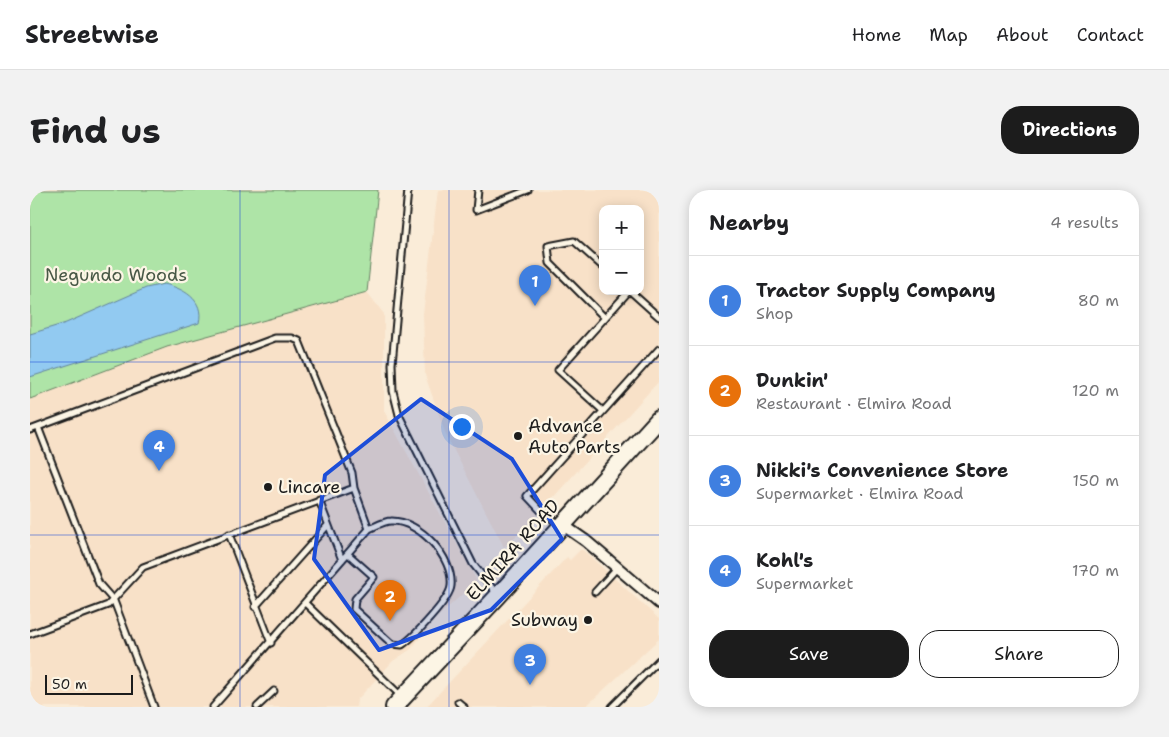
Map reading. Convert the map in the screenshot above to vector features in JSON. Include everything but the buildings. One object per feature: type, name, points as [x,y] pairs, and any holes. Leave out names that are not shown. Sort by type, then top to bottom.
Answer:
[{"type":"highway","name":"ELMIRA ROAD","points":[[398,702],[498,596],[659,419]]},
{"type":"street","points":[[563,525],[586,541],[659,603]]},
{"type":"lane","points":[[408,190],[392,356],[393,391],[398,415],[473,564],[498,596]]},
{"type":"lane","points":[[478,190],[476,210],[528,190]]},
{"type":"lane","points":[[599,263],[574,241],[548,246],[550,263],[606,318]]},
{"type":"lane","points":[[603,411],[558,370],[626,295]]},
{"type":"lane","points":[[634,295],[659,317]]},
{"type":"lane","points":[[30,430],[275,338],[292,338],[299,341],[303,347],[352,473],[354,488],[370,529]]},
{"type":"lane","points":[[563,525],[542,512],[527,496],[659,350]]},
{"type":"lane","points":[[38,427],[99,584],[114,601],[154,707]]},
{"type":"lane","points":[[30,634],[108,605],[114,601],[143,567],[354,488]]},
{"type":"lane","points":[[319,500],[342,560]]},
{"type":"lane","points":[[213,707],[370,529],[389,521],[399,521],[417,529],[437,547],[448,566],[451,577],[449,594],[407,642],[396,645],[354,609],[355,599],[374,577],[348,554]]},
{"type":"lane","points":[[255,606],[328,525]]},
{"type":"lane","points":[[229,534],[255,606],[271,643]]},
{"type":"lane","points":[[595,592],[618,568]]},
{"type":"lane","points":[[305,603],[398,702]]},
{"type":"lane","points":[[612,707],[659,660]]},
{"type":"lane","points":[[257,707],[274,691]]},
{"type":"lane","points":[[458,702],[464,707]]},
{"type":"highlighted area","points":[[421,399],[512,459],[562,539],[491,610],[379,650],[314,559],[325,475]]},
{"type":"shaded area","points":[[438,190],[659,190],[659,381],[530,523],[504,547],[446,435],[425,375],[423,314]]},
{"type":"shaded area","points":[[367,292],[384,314],[384,411],[477,581],[435,619],[411,649],[393,661],[357,700],[356,707],[30,707],[30,399],[167,347]]},
{"type":"shaded area","points":[[580,550],[583,550],[659,619],[659,639],[585,707],[426,707],[567,557],[570,560]]},
{"type":"green space","name":"Negundo Woods","points":[[30,190],[378,190],[367,292],[167,347],[30,399]]},
{"type":"water","points":[[164,284],[178,288],[195,301],[199,307],[199,323],[30,377],[30,334],[66,323],[146,288]]},
{"type":"place","name":"Tractor Supply Company","points":[[535,306]]},
{"type":"place","name":"Advance Auto Parts","points":[[518,436]]},
{"type":"place","name":"Kohl's","points":[[159,471]]},
{"type":"place","name":"Lincare","points":[[268,487]]},
{"type":"place","name":"Subway","points":[[588,620]]},
{"type":"place","name":"Dunkin'","points":[[390,621]]},
{"type":"place","name":"Nikki's Convenience Store","points":[[530,685]]}]
